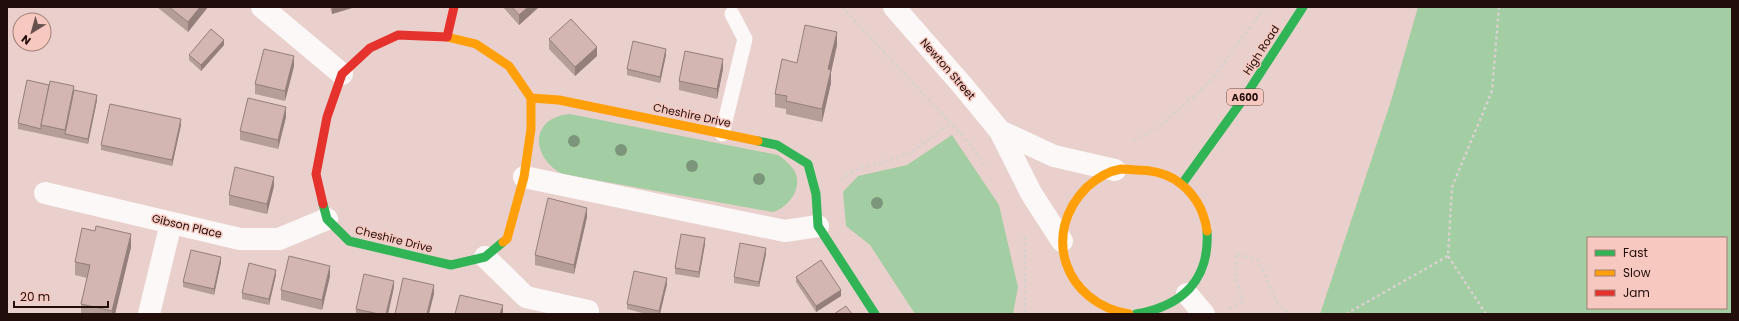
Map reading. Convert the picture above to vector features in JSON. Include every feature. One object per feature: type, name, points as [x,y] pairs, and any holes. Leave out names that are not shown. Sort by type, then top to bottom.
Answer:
[{"type":"street","points":[[262,7],[342,74]]},
{"type":"street","points":[[447,37],[454,7]]},
{"type":"street","name":"Newton Street","points":[[894,7],[1000,131]]},
{"type":"street","name":"High Road","points":[[1182,184],[1244,98],[1303,7]]},
{"type":"street","points":[[327,219],[316,174],[327,116],[342,74],[370,48],[398,35],[447,37],[476,44],[509,66],[531,98]]},
{"type":"street","name":"Cheshire Drive","points":[[327,219],[349,241],[451,266],[485,257],[508,238],[524,177],[531,129],[531,98],[559,100],[777,145],[808,164],[816,194]]},
{"type":"street","points":[[1000,131],[1054,156],[1115,170],[1139,168],[1162,172],[1182,184],[1198,202],[1207,226],[1208,250],[1201,274],[1187,294],[1170,306],[1151,313],[1136,314]]},
{"type":"street","points":[[1000,131],[1028,187],[1062,241]]},
{"type":"street","points":[[1115,170],[1091,183],[1077,197],[1067,213],[1062,232],[1062,252],[1068,271],[1091,305],[1129,314]]},
{"type":"street","points":[[524,177],[785,232],[818,226]]},
{"type":"street","name":"Gibson Place","points":[[45,193],[240,239],[279,239],[327,219]]},
{"type":"street","points":[[816,194],[818,226],[875,314]]},
{"type":"street","points":[[149,314],[171,223]]},
{"type":"street","points":[[485,257],[526,297],[588,312]]},
{"type":"street","points":[[1187,294],[1213,312]]},
{"type":"lane","points":[[722,134],[745,39],[732,14]]},
{"type":"path","points":[[842,7],[970,144],[987,170]]},
{"type":"path","points":[[1128,141],[1136,140],[1156,129],[1210,82],[1265,7]]},
{"type":"path","points":[[1486,314],[1448,256],[1452,187],[1492,91],[1499,7]]},
{"type":"path","points":[[816,194],[858,169],[910,154],[950,123]]},
{"type":"path","points":[[1025,235],[1025,314]]},
{"type":"path","points":[[1213,312],[1243,302],[1236,278],[1237,254],[1258,261],[1278,306],[1289,314]]},
{"type":"path","points":[[1346,314],[1448,256]]},
{"type":"green space","points":[[1418,7],[1732,7],[1732,314],[1320,314],[1391,101]]},
{"type":"green space","points":[[570,114],[778,155],[794,170],[797,176],[796,189],[793,196],[784,206],[773,212],[562,174],[552,167],[544,158],[540,148],[539,139],[541,130],[547,122],[557,117]]},
{"type":"green space","points":[[952,135],[999,205],[1018,287],[1013,314],[915,314],[870,245],[846,226],[843,192],[858,176],[907,165]]},
{"type":"building","points":[[169,7],[200,7],[188,22]]},
{"type":"building","points":[[512,7],[528,7],[519,15]]},
{"type":"building","points":[[571,19],[597,47],[575,67],[549,39]]},
{"type":"building","points":[[805,25],[837,32],[828,69],[831,70],[822,109],[786,101],[787,96],[775,94],[782,59],[797,63]]},
{"type":"building","points":[[211,29],[224,40],[201,65],[189,55]]},
{"type":"building","points":[[633,41],[666,49],[660,77],[627,69]]},
{"type":"building","points":[[264,49],[294,56],[285,91],[255,84]]},
{"type":"building","points":[[685,51],[723,59],[717,89],[679,81]]},
{"type":"building","points":[[27,80],[49,85],[41,129],[18,123]]},
{"type":"building","points":[[50,81],[74,86],[65,130],[41,125]]},
{"type":"building","points":[[74,90],[97,95],[88,139],[65,134]]},
{"type":"building","points":[[248,98],[286,107],[278,140],[240,131]]},
{"type":"building","points":[[110,104],[181,119],[172,160],[101,145]]},
{"type":"building","points":[[235,167],[274,177],[267,204],[229,195]]},
{"type":"building","points":[[548,198],[587,208],[574,265],[535,255]]},
{"type":"building","points":[[96,226],[131,234],[112,311],[81,304],[90,265],[75,262],[82,228],[95,231]]},
{"type":"building","points":[[681,234],[705,238],[699,272],[675,268]]},
{"type":"building","points":[[740,243],[766,248],[759,282],[734,277]]},
{"type":"building","points":[[191,250],[221,257],[214,289],[183,282]]},
{"type":"building","points":[[289,256],[330,266],[322,300],[281,290]]},
{"type":"building","points":[[821,260],[841,290],[816,306],[796,277]]},
{"type":"building","points":[[249,263],[276,270],[269,299],[242,293]]},
{"type":"building","points":[[634,271],[667,278],[659,311],[627,304]]},
{"type":"building","points":[[364,274],[394,281],[386,314],[356,309]]},
{"type":"building","points":[[403,278],[434,285],[427,314],[395,314]]},
{"type":"building","points":[[460,295],[503,305],[500,314],[455,314]]},
{"type":"building","points":[[846,306],[852,314],[834,314]]},
{"type":"traffic: fast","points":[[1182,184],[1244,98],[1303,7]]},
{"type":"traffic: fast","points":[[758,141],[777,145],[808,164],[816,194],[818,226],[875,314]]},
{"type":"traffic: fast","points":[[323,204],[327,219],[349,241],[451,265],[485,257],[503,242]]},
{"type":"traffic: fast","points":[[1136,314],[1167,305],[1190,288],[1198,277],[1204,264],[1207,248],[1207,231]]},
{"type":"traffic: slow","points":[[447,37],[476,44],[509,66],[531,98],[559,100],[758,141]]},
{"type":"traffic: slow","points":[[503,242],[507,239],[524,177],[531,129],[531,98]]},
{"type":"traffic: slow","points":[[1129,314],[1107,307],[1089,296],[1075,281],[1066,264],[1063,245],[1065,225],[1073,206],[1087,187],[1103,176],[1121,169],[1160,173],[1174,179],[1192,195],[1203,215],[1207,231]]},
{"type":"traffic: jam","points":[[323,204],[316,174],[327,117],[342,74],[370,48],[398,35],[447,37],[454,7]]}]
